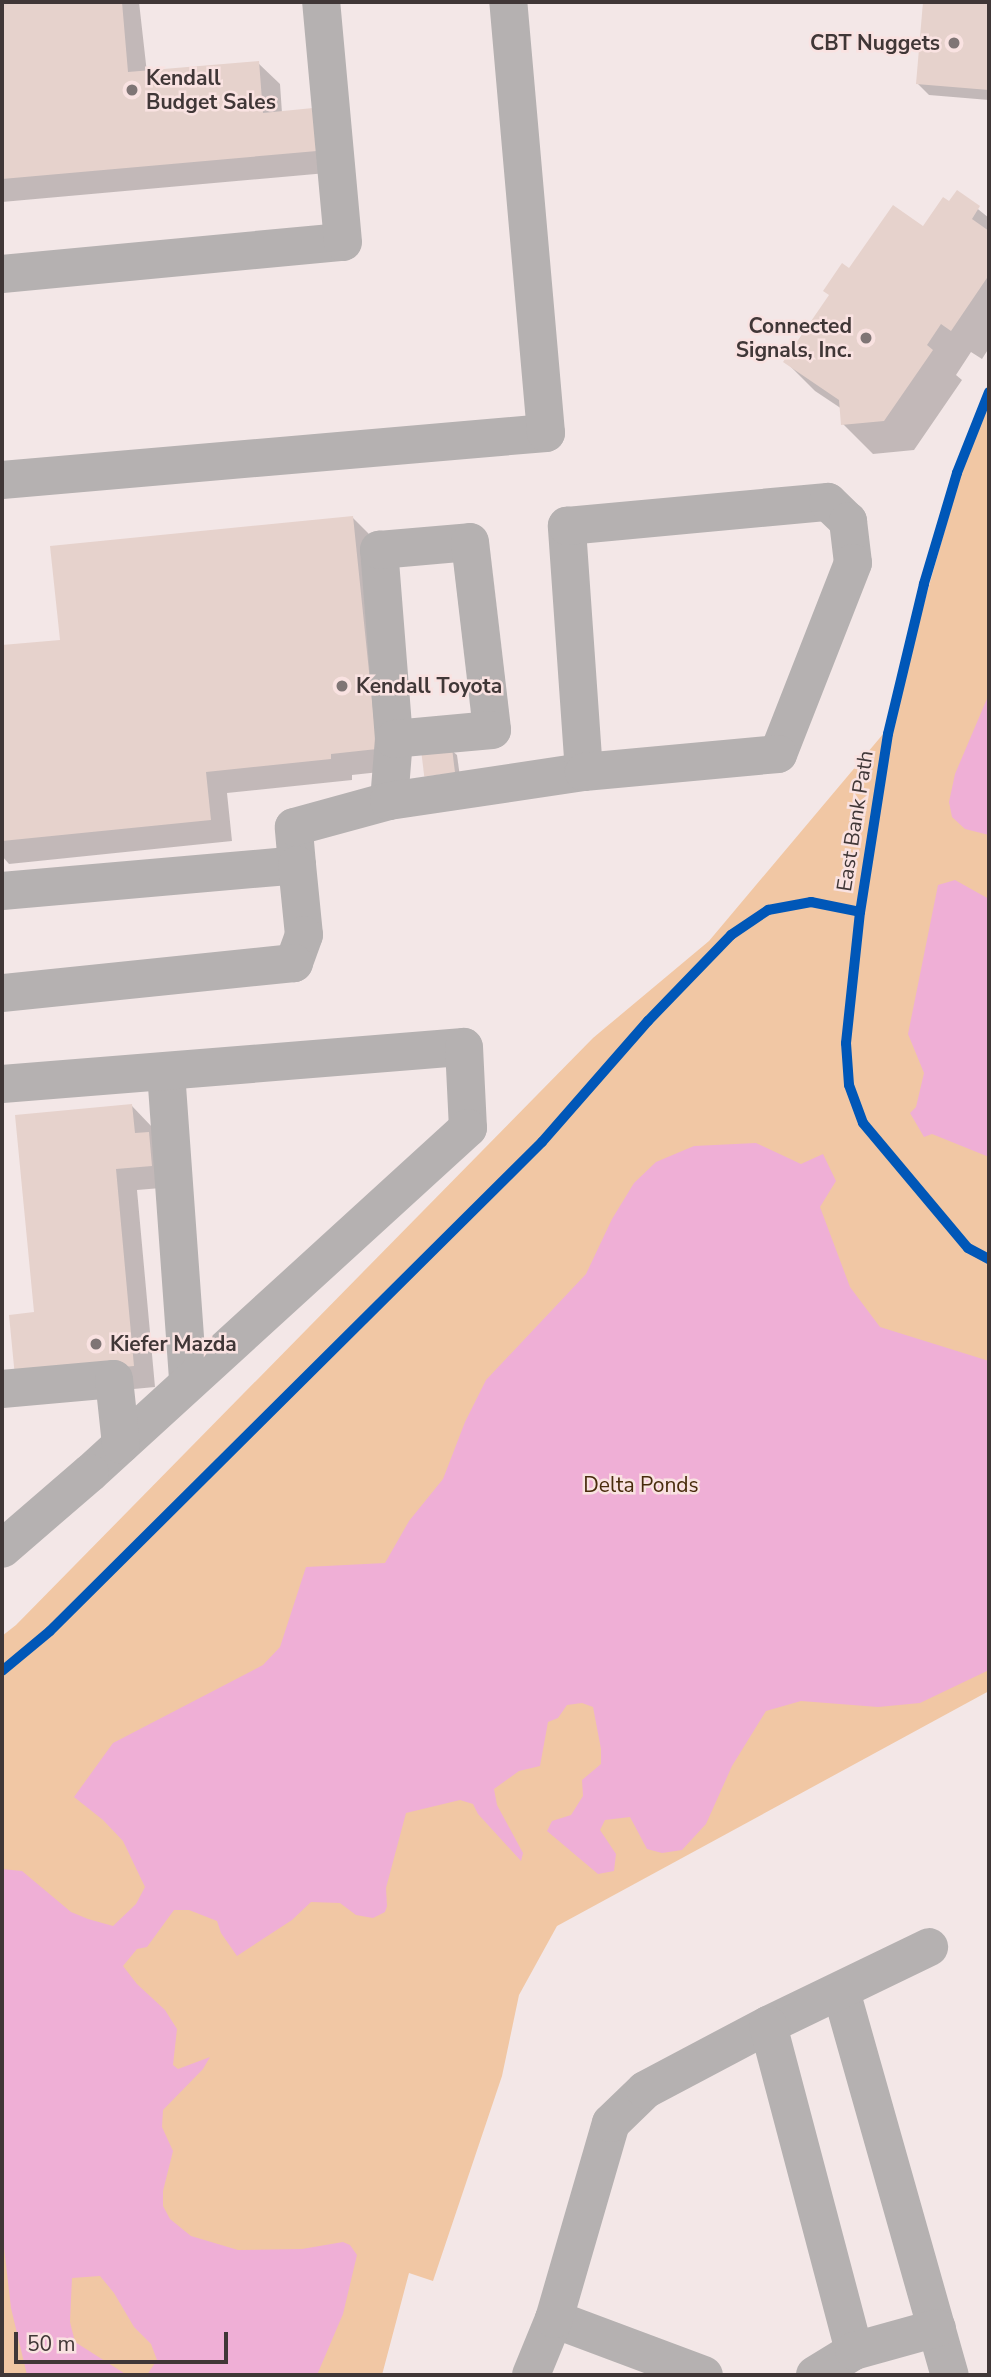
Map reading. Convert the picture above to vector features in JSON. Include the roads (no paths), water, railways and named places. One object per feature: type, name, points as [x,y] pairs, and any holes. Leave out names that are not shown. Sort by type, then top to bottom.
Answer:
[{"type":"lane","points":[[2,274],[343,242],[321,2]]},
{"type":"lane","points":[[2,480],[546,433],[508,2]]},
{"type":"lane","points":[[2,993],[294,963],[304,935],[294,827],[389,801],[584,772],[778,754],[853,563],[848,521],[828,502],[566,526],[584,772]]},
{"type":"lane","points":[[389,801],[394,740],[379,550],[470,542],[492,730],[394,740]]},
{"type":"lane","points":[[2,891],[297,865]]},
{"type":"lane","points":[[2,1084],[464,1047],[468,1128],[121,1445],[2,1549]]},
{"type":"lane","points":[[166,1072],[188,1382]]},
{"type":"lane","points":[[2,1389],[114,1379],[121,1445]]},
{"type":"lane","points":[[531,2375],[554,2319],[611,2123],[645,2090],[768,2025],[929,1947]]},
{"type":"lane","points":[[841,1991],[950,2375]]},
{"type":"lane","points":[[768,2025],[854,2351]]},
{"type":"lane","points":[[554,2319],[704,2375]]},
{"type":"lane","points":[[815,2375],[854,2351],[937,2328]]},
{"type":"place","name":"CBT Nuggets","points":[[954,43]]},
{"type":"place","name":"Kendall Budget Sales","points":[[132,90]]},
{"type":"place","name":"Connected Signals, Inc.","points":[[866,338]]},
{"type":"place","name":"Kendall Toyota","points":[[342,686]]},
{"type":"place","name":"Kiefer Mazda","points":[[96,1344]]},
{"type":"park label","name":"Delta Ponds","points":[[641,1485]]}]
